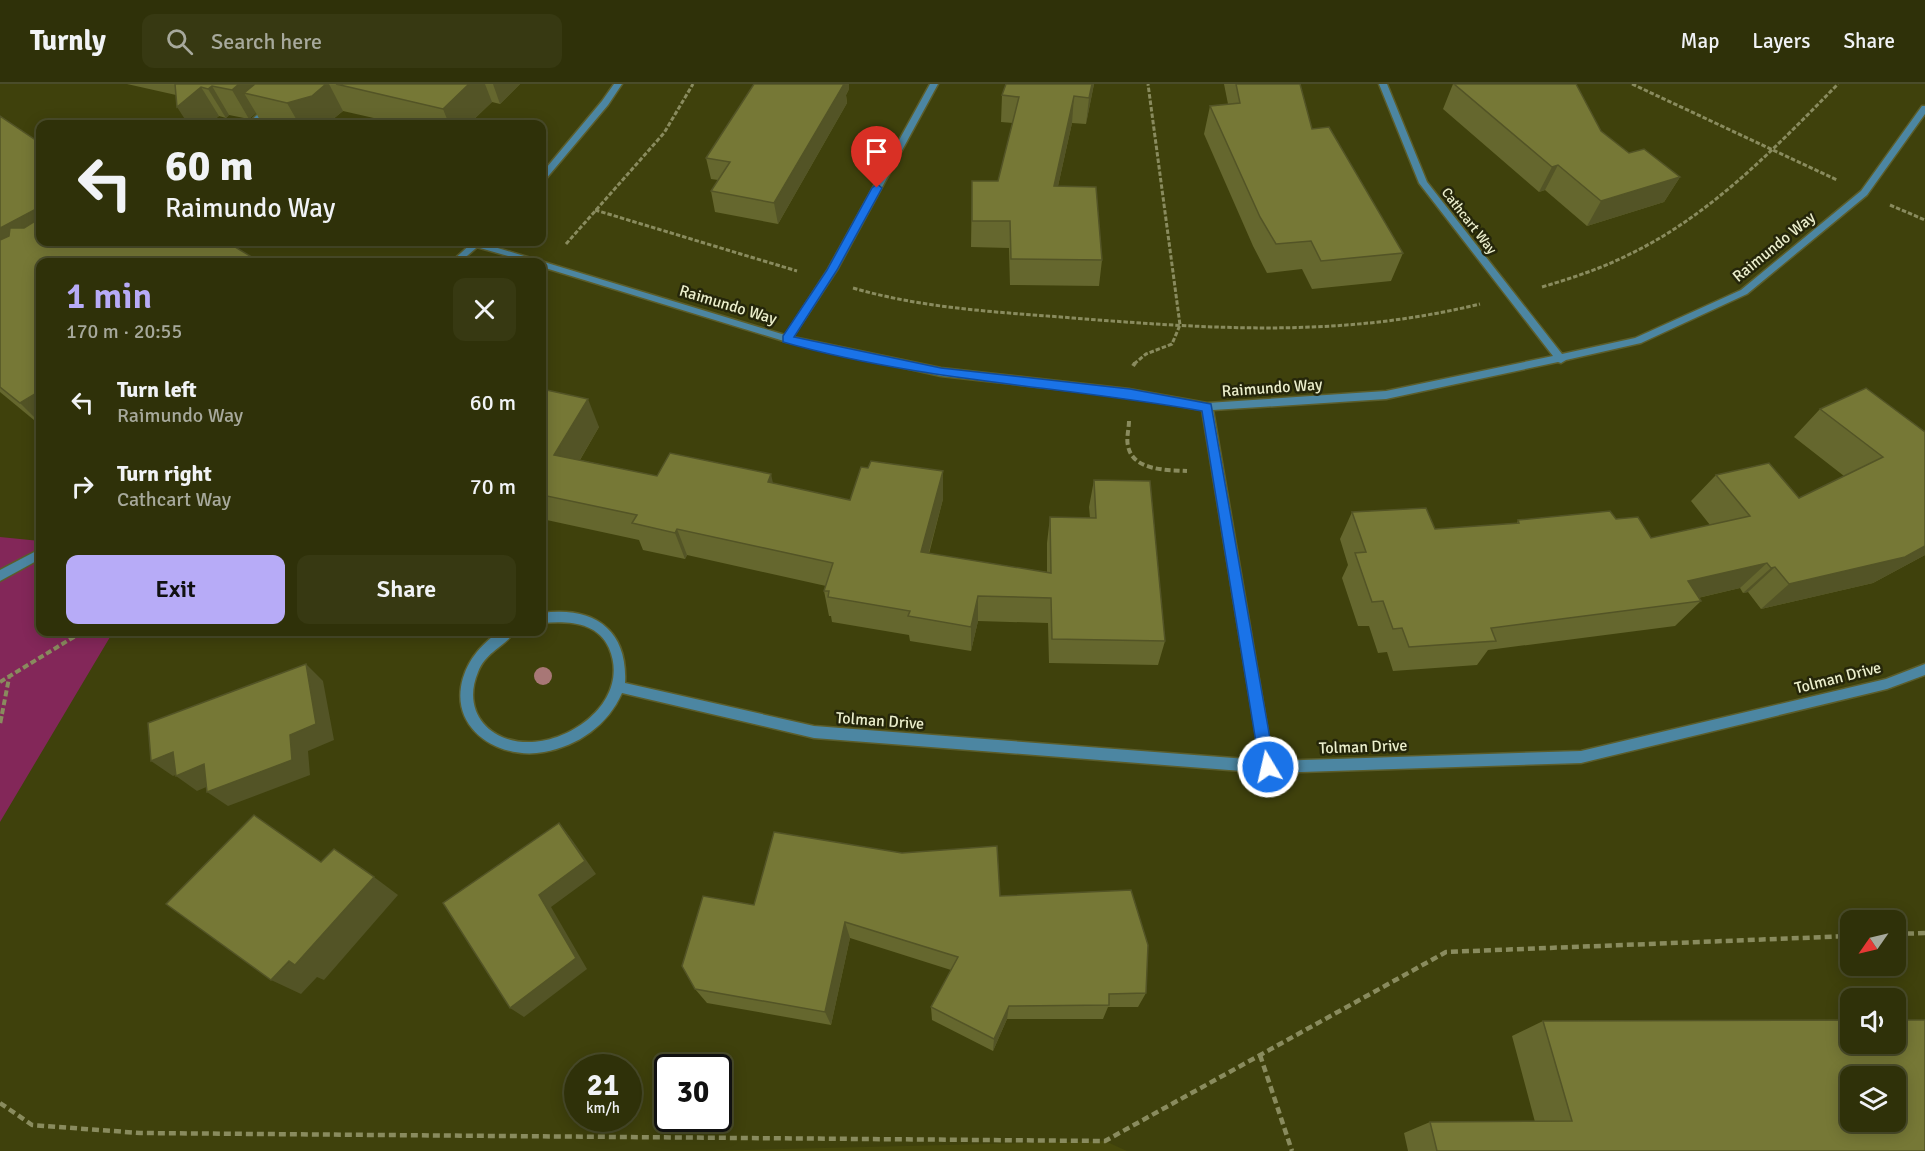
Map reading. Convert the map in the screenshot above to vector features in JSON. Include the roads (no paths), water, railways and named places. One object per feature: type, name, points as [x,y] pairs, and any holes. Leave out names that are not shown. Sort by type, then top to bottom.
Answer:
[{"type":"street","points":[[546,173],[598,112],[618,84]]},
{"type":"street","points":[[787,339],[825,279],[934,84]]},
{"type":"street","name":"Cathcart Way","points":[[1383,84],[1423,183],[1561,359]]},
{"type":"street","points":[[255,120],[274,104]]},
{"type":"street","name":"Raimundo Way","points":[[546,265],[787,339],[941,372],[1130,393],[1207,407],[1386,395],[1637,341],[1744,292],[1864,193],[1925,108]]},
{"type":"street","points":[[459,258],[471,246]]},
{"type":"street","name":"Raimundo Way","points":[[487,246],[524,258]]},
{"type":"street","points":[[1207,407],[1268,767]]},
{"type":"street","points":[[0,576],[36,556]]},
{"type":"street","points":[[502,636],[477,659],[470,676],[466,699],[472,721],[488,737],[511,746],[533,748],[560,742],[586,729],[606,710],[618,687],[619,654],[610,635],[592,623],[569,616],[546,618]]},
{"type":"street","name":"Tolman Drive","points":[[618,687],[814,732],[1268,767],[1581,757],[1887,684],[1925,669]]}]
